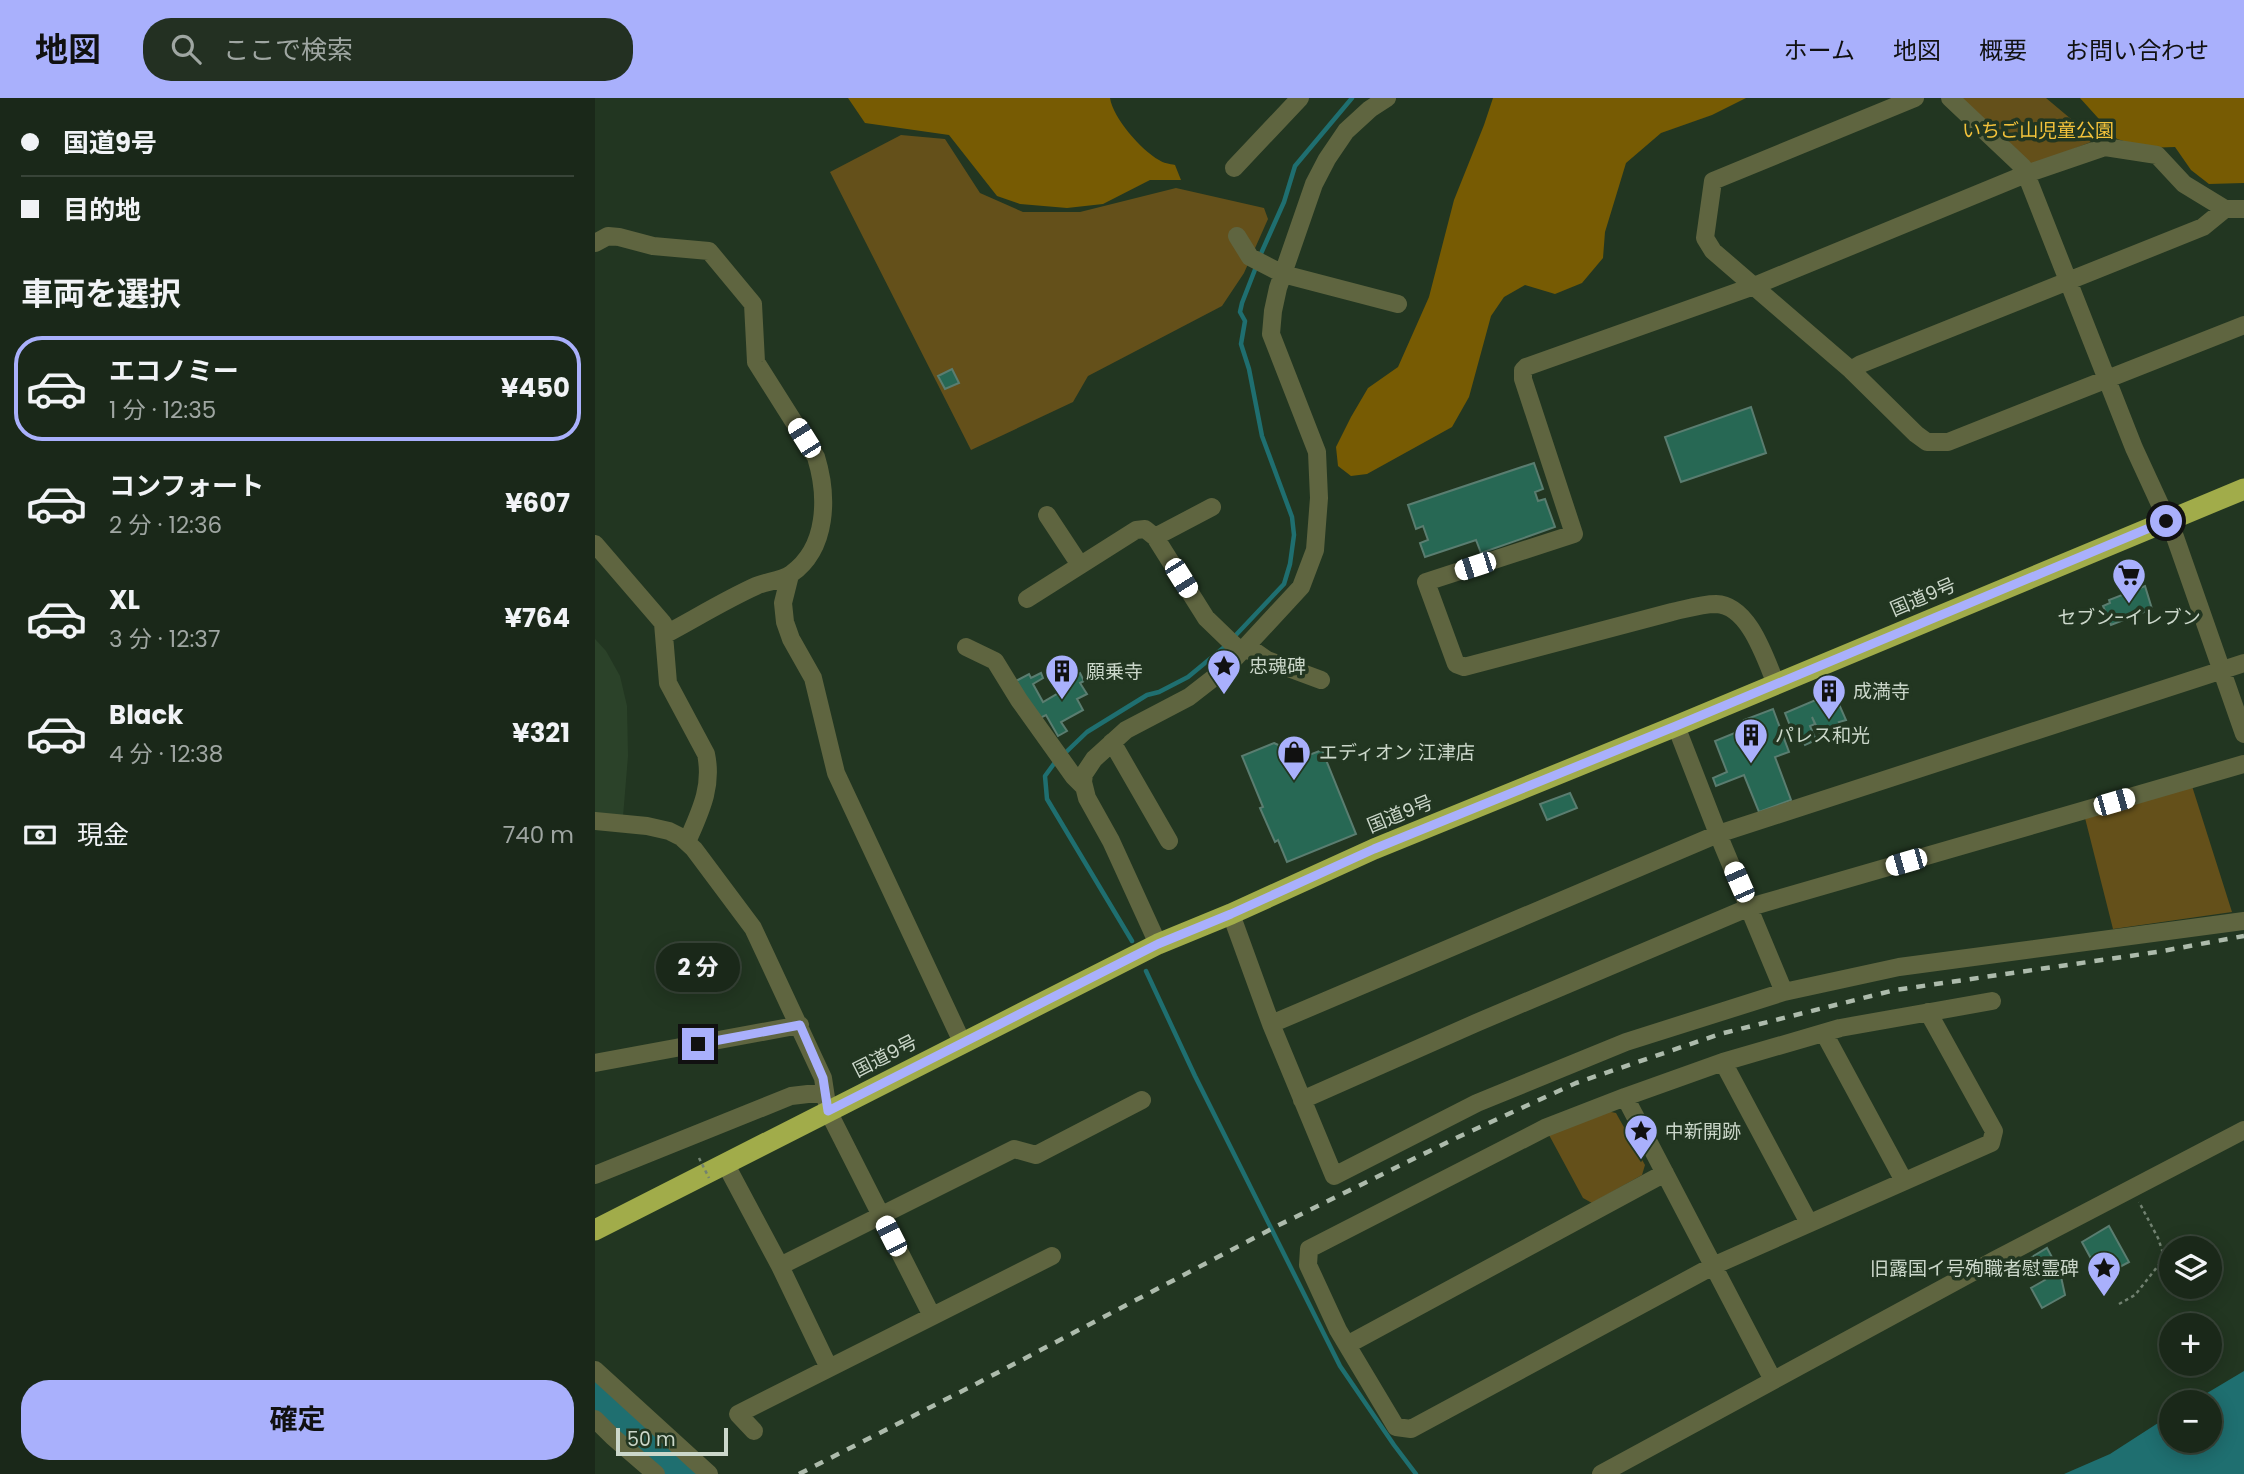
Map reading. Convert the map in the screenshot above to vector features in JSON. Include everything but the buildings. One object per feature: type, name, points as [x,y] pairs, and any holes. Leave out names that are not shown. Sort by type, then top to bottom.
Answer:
[{"type":"highway","name":"国道9号","points":[[595,1230],[725,1163],[827,1101],[962,1042],[1158,944],[1374,849],[2244,489]]},
{"type":"street","points":[[1234,168],[1300,98]]},
{"type":"street","points":[[1084,787],[1086,770],[1112,742],[1126,730],[1189,697],[1225,669],[1234,645],[1301,587],[1315,550],[1319,498],[1317,452],[1271,334],[1277,271],[1327,159],[1346,131],[1387,98]]},
{"type":"street","points":[[1915,98],[1713,181],[1705,238],[1713,251],[1851,370],[1927,442],[1948,442],[2244,325]]},
{"type":"street","points":[[1950,98],[2023,167],[2027,174],[2134,448],[2175,537],[2244,734]]},
{"type":"street","points":[[1776,684],[1745,619],[1737,611],[1719,604],[1672,612],[1470,665],[1456,664],[1426,582],[1574,534],[1523,379],[1523,370],[1754,286],[2027,174],[2105,147],[2157,155],[2183,184],[2225,209],[2244,209]]},
{"type":"street","points":[[1851,370],[2203,227],[2225,209]]},
{"type":"street","points":[[595,243],[608,236],[653,246],[709,251],[753,304],[757,362],[816,457],[824,494],[818,540],[810,556],[790,575],[758,585],[666,634]]},
{"type":"street","points":[[1237,236],[1250,257],[1277,271],[1398,304]]},
{"type":"street","points":[[1155,537],[1212,507]]},
{"type":"street","points":[[1047,515],[1080,565]]},
{"type":"street","points":[[1027,599],[1136,530],[1145,529],[1155,537],[1206,618],[1234,645],[1321,680]]},
{"type":"street","points":[[595,544],[660,617],[666,634],[668,683],[703,746],[709,766],[709,780],[704,804],[687,842]]},
{"type":"street","points":[[790,575],[783,603],[785,622],[791,639],[813,678],[836,774],[962,1042]]},
{"type":"street","points":[[966,647],[995,661],[1019,700],[1084,787],[1158,944]]},
{"type":"street","points":[[1271,1024],[1718,834],[2244,663]]},
{"type":"street","points":[[1676,726],[1784,992]]},
{"type":"street","points":[[1112,742],[1170,841]]},
{"type":"street","points":[[1302,1100],[1750,907],[2244,764]]},
{"type":"street","points":[[595,821],[669,831],[687,842],[754,928],[823,1078],[827,1101],[932,1316]]},
{"type":"street","points":[[1231,914],[1271,1024],[1334,1176],[1477,1103],[1626,1041],[1784,992],[1899,967],[2244,920]]},
{"type":"street","points":[[1928,1012],[1994,1131],[1991,1143],[1713,1266],[1411,1429],[1397,1427],[1338,1330],[1308,1265],[1309,1249],[1545,1128],[1625,1097],[1723,1062],[1824,1033],[1928,1012],[1992,1001]]},
{"type":"street","points":[[595,1063],[800,1025]]},
{"type":"street","points":[[1824,1033],[1905,1181]]},
{"type":"street","points":[[1723,1062],[1809,1223]]},
{"type":"street","points":[[595,1175],[790,1096],[827,1101]]},
{"type":"street","points":[[1625,1097],[1773,1380]]},
{"type":"street","points":[[780,1266],[1014,1149],[1036,1156],[1142,1100]]},
{"type":"street","points":[[1601,1474],[1995,1260],[2244,1130]]},
{"type":"street","points":[[725,1163],[780,1266],[829,1368]]},
{"type":"street","points":[[1347,1345],[1665,1173]]},
{"type":"street","points":[[754,1431],[738,1414],[1052,1256]]},
{"type":"street","points":[[595,1370],[709,1474]]},
{"type":"street","points":[[595,1419],[656,1474]]},
{"type":"path","points":[[699,1158],[709,1178]]},
{"type":"path","points":[[2119,1304],[2135,1295],[2161,1262],[2163,1253],[2137,1199]]},
{"type":"shaded area","points":[[848,98],[1110,98],[1116,115],[1129,133],[1162,162],[1175,165],[1181,180],[1150,180],[1103,204],[1067,208],[1020,204],[997,196],[949,135],[865,123]]},
{"type":"shaded area","points":[[1493,98],[1746,98],[1712,115],[1661,133],[1626,163],[1605,232],[1603,258],[1582,283],[1555,294],[1525,285],[1504,297],[1491,316],[1469,397],[1452,427],[1367,474],[1351,476],[1338,466],[1336,447],[1368,388],[1398,367],[1429,297],[1454,200]]},
{"type":"shaded area","points":[[2080,98],[2244,98],[2244,183],[2209,184],[2191,170],[2175,147],[2146,148],[2117,139]]},
{"type":"shaded area","points":[[595,639],[606,651],[620,676],[627,706],[628,756],[623,817],[595,820]]},
{"type":"green space","name":"いちご山児童公園","points":[[1961,98],[2046,98],[2096,140],[2035,164],[2029,163]]},
{"type":"green space","points":[[901,135],[945,139],[980,193],[1023,212],[1080,212],[1176,188],[1264,208],[1268,219],[1244,273],[1222,306],[1088,376],[1073,402],[971,450],[830,172]]},
{"type":"green space","points":[[2192,786],[2232,912],[2113,929],[2085,818]]},
{"type":"green space","points":[[1606,1111],[1616,1113],[1645,1165],[1642,1175],[1592,1203],[1583,1198],[1549,1135]]},
{"type":"water","points":[[2244,1371],[2244,1474],[2064,1474],[2110,1454],[2159,1422],[2159,1453],[2222,1453],[2222,1390],[2212,1390]]},
{"type":"waterway","points":[[1259,258],[1284,202],[1295,166],[1352,98]]},
{"type":"waterway","points":[[1234,637],[1284,584],[1294,535],[1292,517],[1262,436],[1249,369],[1241,344],[1245,321],[1240,312],[1256,267]]},
{"type":"waterway","points":[[1063,755],[1087,732],[1147,695],[1188,677],[1228,644]]},
{"type":"waterway","points":[[1056,761],[1045,776],[1047,799],[1132,941]]},
{"type":"waterway","points":[[1146,971],[1195,1076],[1340,1366],[1416,1474]]},
{"type":"waterway","points":[[595,1394],[683,1474]]},
{"type":"railway","points":[[799,1474],[1277,1226],[1454,1139],[1576,1083],[1720,1034],[1895,990],[2157,952],[2244,936]]},
{"type":"place","name":"セブン-イレブン","points":[[2129,605]]},
{"type":"place","name":"忠魂碑","points":[[1224,696]]},
{"type":"place","name":"願乗寺","points":[[1062,701]]},
{"type":"place","name":"成満寺","points":[[1829,721]]},
{"type":"place","name":"パレス和光","points":[[1751,765]]},
{"type":"place","name":"エディオン 江津店","points":[[1294,782]]},
{"type":"place","name":"中新開跡","points":[[1641,1161]]},
{"type":"place","name":"旧露国イ号殉職者慰霊碑","points":[[2104,1298]]},
{"type":"route","points":[[698,1044],[800,1025],[823,1078],[828,1111],[1158,944],[1374,849],[2166,521]]}]
